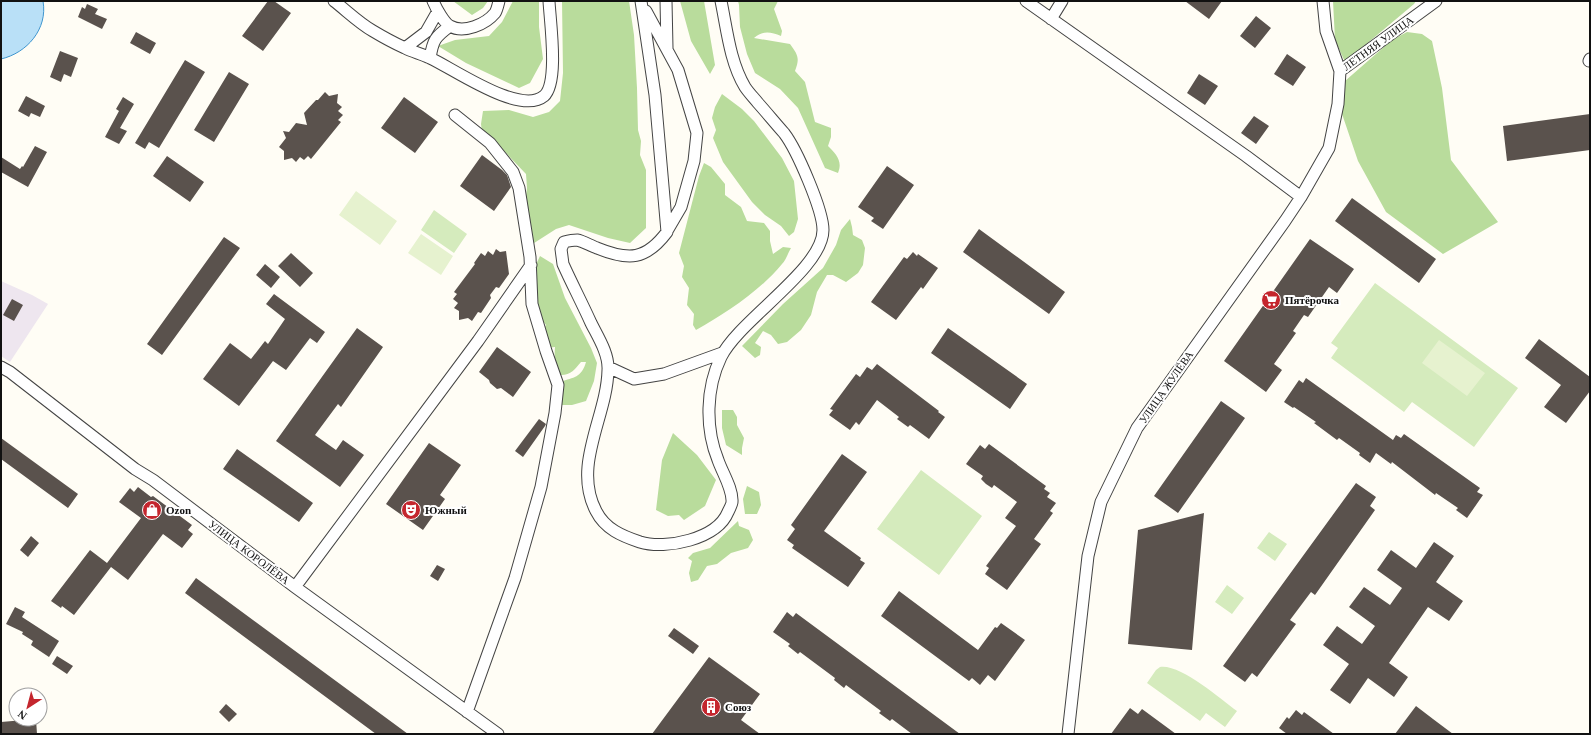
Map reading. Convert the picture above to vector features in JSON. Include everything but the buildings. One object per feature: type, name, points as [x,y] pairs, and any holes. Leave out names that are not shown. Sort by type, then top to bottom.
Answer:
[{"type":"street","points":[[334,1],[371,30],[405,48],[430,58],[495,93],[524,102],[544,96],[550,87],[553,62],[549,1]]},
{"type":"street","points":[[435,6],[450,26],[463,29],[481,25],[495,12],[499,1]]},
{"type":"street","points":[[666,1],[667,51]]},
{"type":"street","points":[[641,2],[678,70],[697,133],[694,161],[681,208],[657,246],[641,256],[624,256],[608,252],[578,240],[564,242],[561,249],[563,264],[604,351],[608,367],[606,391],[588,464],[588,491],[596,512],[606,526],[628,538],[647,544],[670,544],[700,536],[716,527],[725,518],[732,503],[727,478],[713,446],[709,397],[714,372],[722,353],[820,248],[823,230],[819,212],[803,166],[785,135],[747,90],[738,73],[731,53],[720,1]]},
{"type":"street","points":[[1026,1],[1246,156],[1301,197]]},
{"type":"street","points":[[1051,19],[1062,1]]},
{"type":"street","points":[[1323,1],[1326,31],[1340,71]]},
{"type":"street","name":"ЛЕТНЯЯ УЛИЦА","points":[[1340,71],[1436,1]]},
{"type":"street","points":[[641,2],[655,95],[667,232]]},
{"type":"street","points":[[405,48],[426,32],[435,6]]},
{"type":"street","points":[[430,58],[433,42],[438,35],[450,26]]},
{"type":"street","name":"УЛИЦА ЖУЛЁВА","points":[[1068,734],[1088,556],[1101,502],[1137,428],[1301,197],[1329,148],[1338,104],[1340,71]]},
{"type":"street","points":[[455,115],[490,143],[513,172],[519,188],[531,265],[532,304],[558,385],[555,413],[541,488],[515,578],[467,712]]},
{"type":"street","points":[[295,587],[478,341],[531,265]]},
{"type":"street","points":[[608,367],[634,379],[664,374],[722,353]]},
{"type":"street","name":"УЛИЦА КОРОЛЁВА","points":[[1,367],[10,372],[135,469],[153,480],[295,587],[498,734]]},
{"type":"shaded area","points":[[1,281],[48,304],[10,362],[1,356]]},
{"type":"green space","points":[[453,1],[488,1],[483,8],[472,15]]},
{"type":"green space","points":[[513,1],[539,1],[539,27],[543,59],[530,83],[519,88],[466,63],[438,46],[455,40],[489,36],[502,22]]},
{"type":"green space","points":[[562,1],[629,1],[634,35],[638,130],[641,141],[640,155],[646,170],[646,228],[630,243],[608,238],[569,225],[556,229],[531,245],[525,205],[527,188],[526,174],[505,152],[491,142],[482,132],[481,124],[483,111],[509,110],[533,117],[549,112],[560,101],[563,73]]},
{"type":"green space","points":[[680,1],[704,1],[715,65],[710,74],[691,41]]},
{"type":"green space","points":[[738,1],[778,1],[774,9],[782,31],[781,36],[767,32],[757,35],[754,38],[790,44],[795,51],[798,60],[795,71],[805,82],[815,122],[831,128],[831,137],[828,146],[838,158],[840,165],[838,173],[825,168],[798,108],[780,89],[755,73],[747,54],[740,27]]},
{"type":"green space","points":[[1333,1],[1416,1],[1345,62],[1335,40]]},
{"type":"green space","points":[[1407,32],[1422,34],[1432,41],[1442,88],[1451,160],[1498,222],[1443,254],[1386,212],[1358,161],[1340,108],[1339,95],[1345,81],[1392,40]]},
{"type":"green space","points":[[722,94],[742,109],[754,121],[782,158],[794,181],[798,219],[794,232],[789,236],[781,226],[765,215],[752,202],[723,162],[713,138],[716,130],[712,118],[715,107]]},
{"type":"green space","points":[[704,163],[711,167],[725,184],[725,195],[741,207],[747,221],[764,223],[770,231],[770,241],[773,254],[783,247],[791,248],[783,262],[764,283],[719,317],[696,330],[693,325],[694,314],[687,305],[689,288],[682,277],[684,266],[679,253],[699,176]]},
{"type":"green space","points":[[356,191],[397,221],[380,245],[339,215]]},
{"type":"green space","points":[[434,210],[467,234],[454,253],[421,230]]},
{"type":"green space","points":[[850,219],[853,235],[862,240],[865,248],[863,265],[858,273],[846,282],[833,275],[827,275],[817,292],[811,315],[801,330],[787,342],[778,344],[771,335],[763,331],[755,343],[761,347],[760,355],[755,358],[742,346],[783,304],[823,268],[836,245],[841,230]]},
{"type":"green space","points":[[421,234],[453,256],[441,275],[408,253]]},
{"type":"green space","points":[[540,256],[553,264],[565,298],[591,348],[597,363],[594,381],[586,401],[572,405],[561,405],[560,393],[563,381],[578,375],[583,370],[586,362],[581,362],[570,373],[561,375],[555,362],[555,347],[547,348],[540,334],[546,325],[538,315],[530,277]]},
{"type":"green space","points":[[1375,283],[1518,388],[1474,447],[1412,402],[1404,412],[1331,358],[1338,348],[1331,343]]},
{"type":"green space","points":[[1439,340],[1485,373],[1467,396],[1422,363]]},
{"type":"green space","points":[[722,410],[733,410],[737,417],[737,425],[744,438],[742,455],[726,445],[722,428]]},
{"type":"green space","points":[[673,433],[697,455],[716,480],[705,506],[684,520],[679,515],[668,516],[656,510],[662,460]]},
{"type":"green space","points":[[921,470],[982,516],[939,575],[877,529]]},
{"type":"green space","points":[[747,486],[759,492],[761,505],[757,514],[745,514],[743,499]]},
{"type":"green space","points":[[738,521],[739,526],[749,530],[753,540],[748,548],[731,553],[717,564],[707,566],[698,580],[691,582],[689,573],[692,561],[688,558],[693,553],[710,548]]},
{"type":"green space","points":[[1269,532],[1287,544],[1275,561],[1257,548]]},
{"type":"green space","points":[[1227,585],[1244,598],[1232,614],[1215,602]]},
{"type":"green space","points":[[1160,667],[1169,667],[1189,676],[1237,711],[1225,727],[1206,713],[1200,721],[1147,683],[1156,670]]},
{"type":"water","points":[[1,1],[43,1],[44,11],[39,30],[34,38],[19,51],[1,59]]},
{"type":"place","name":"Пятёрочка","points":[[1271,300]]},
{"type":"place","name":"Ozon","points":[[152,510]]},
{"type":"place","name":"Южный","points":[[411,510]]},
{"type":"place","name":"Союз","points":[[711,707]]}]
